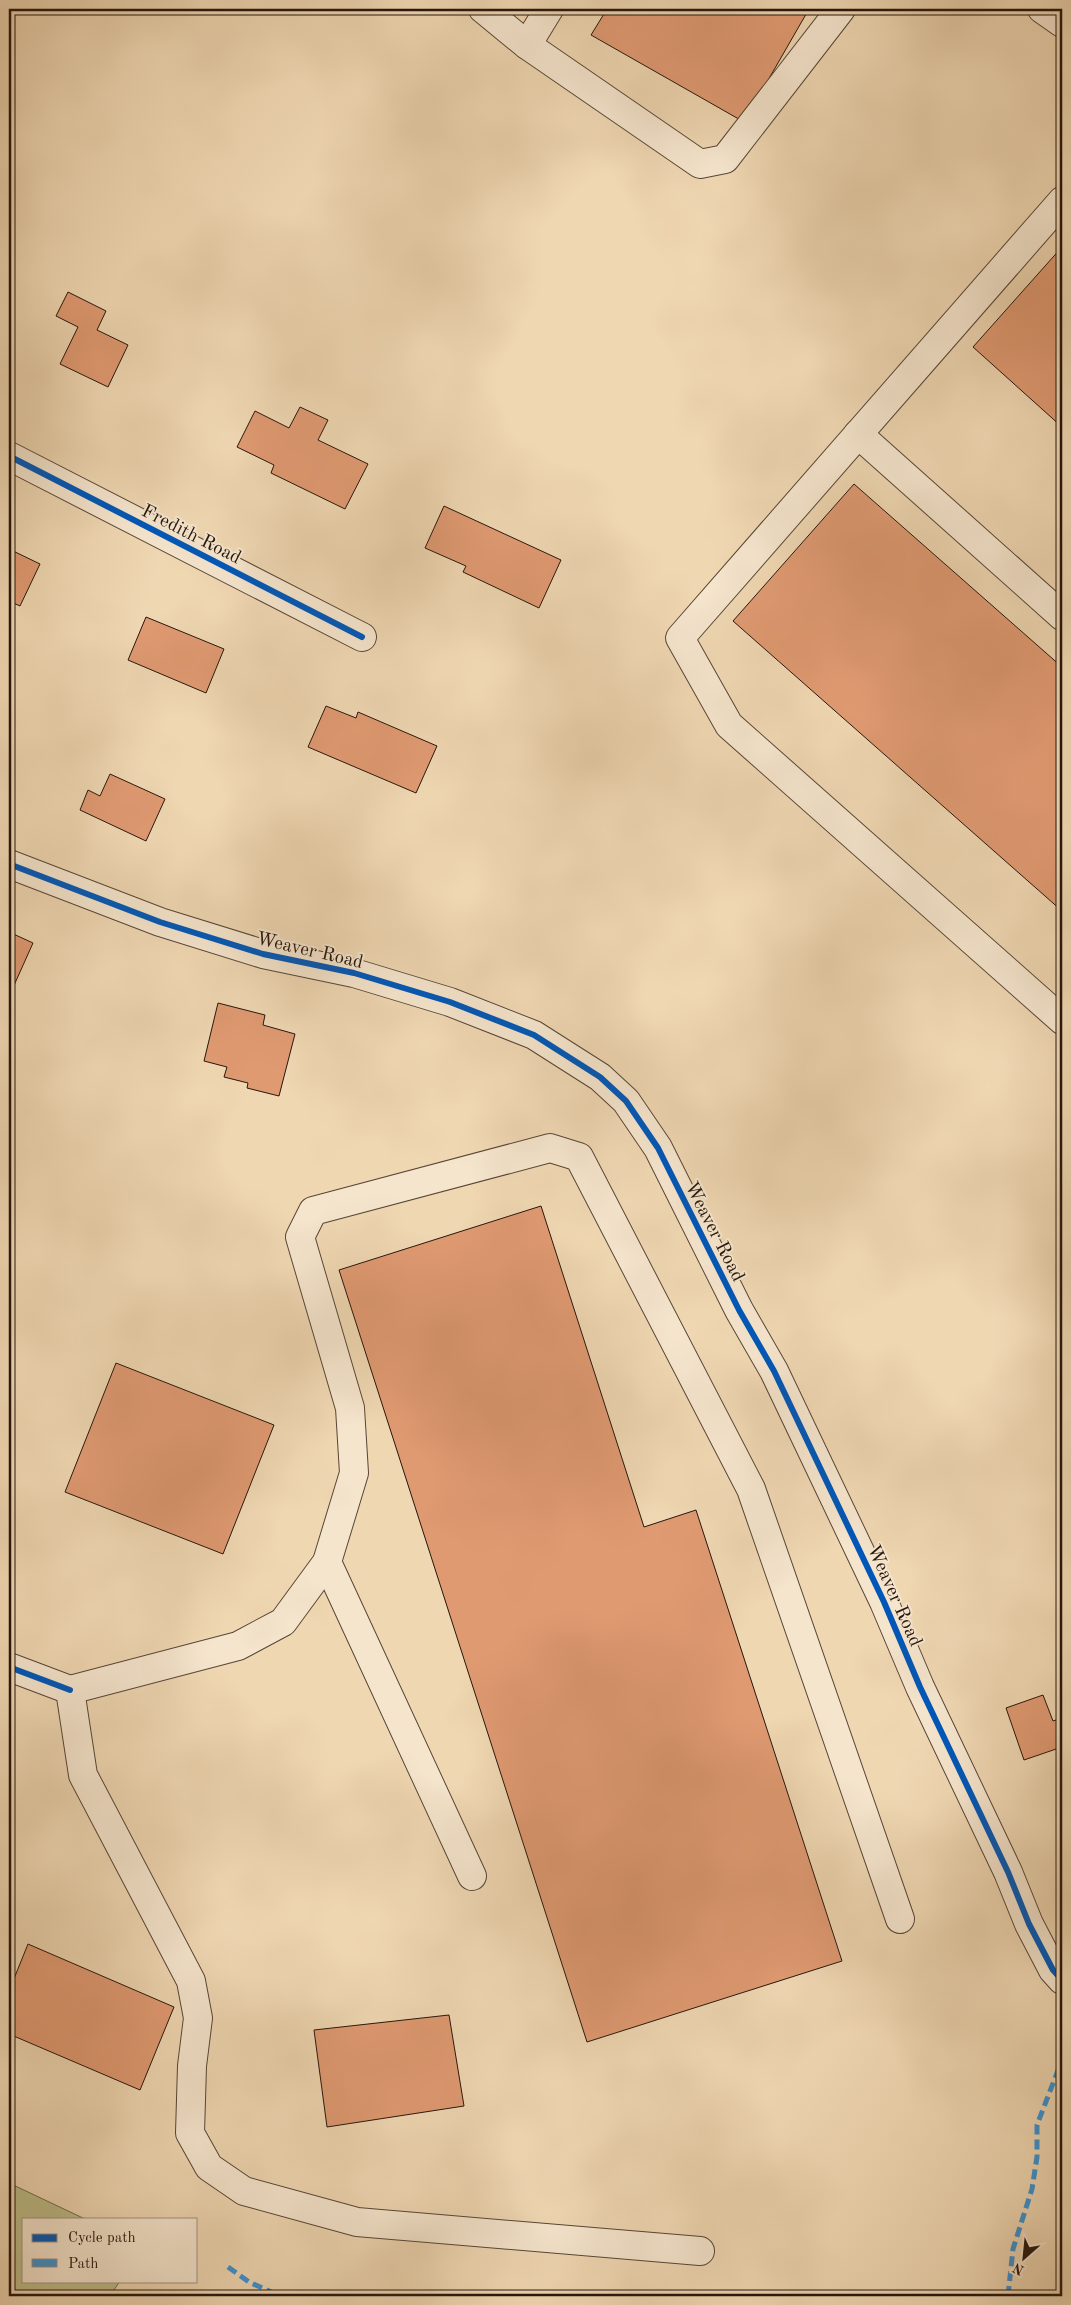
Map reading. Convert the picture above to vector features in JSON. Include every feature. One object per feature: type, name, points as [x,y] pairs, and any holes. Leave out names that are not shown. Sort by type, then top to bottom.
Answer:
[{"type":"street","points":[[483,9],[527,46],[700,164],[725,159],[841,9]]},
{"type":"street","points":[[527,46],[549,9]]},
{"type":"street","points":[[1042,9],[1062,23]]},
{"type":"street","points":[[1062,201],[680,638],[730,725],[1062,1020]]},
{"type":"street","points":[[858,434],[1062,616]]},
{"type":"street","name":"Fredith Road","points":[[9,456],[362,637]]},
{"type":"street","name":"Weaver Road","points":[[9,864],[160,922],[263,954],[354,974],[450,1002],[534,1035],[600,1077],[626,1101],[658,1148],[739,1310],[782,1388],[884,1602],[920,1687],[1008,1872],[1029,1924],[1053,1970],[1062,1980]]},
{"type":"street","points":[[9,1667],[70,1690],[238,1646],[284,1622],[327,1562],[354,1473],[350,1408],[300,1237],[313,1211],[550,1148],[579,1157],[751,1489],[900,1919]]},
{"type":"street","points":[[327,1562],[472,1876]]},
{"type":"street","points":[[70,1690],[83,1775],[191,1981],[198,2018],[192,2066],[190,2133],[209,2167],[244,2191],[357,2222],[700,2251]]},
{"type":"green space","points":[[9,2183],[83,2218],[22,2218],[22,2282],[119,2282],[112,2296],[9,2296]]},
{"type":"building","points":[[607,9],[809,9],[744,122],[591,35]]},
{"type":"building","points":[[1062,247],[1062,427],[973,347]]},
{"type":"building","points":[[68,292],[106,311],[97,330],[128,345],[108,387],[60,364],[78,327],[56,316]]},
{"type":"building","points":[[300,407],[328,420],[318,440],[368,464],[345,509],[271,473],[274,465],[237,447],[255,411],[289,428]]},
{"type":"building","points":[[854,484],[1062,667],[1062,911],[733,621]]},
{"type":"building","points":[[444,506],[561,560],[539,608],[463,572],[466,566],[425,548]]},
{"type":"building","points":[[9,549],[40,564],[20,606],[9,601]]},
{"type":"building","points":[[146,617],[224,649],[206,693],[128,660]]},
{"type":"building","points":[[326,706],[356,718],[358,712],[437,746],[416,793],[308,747]]},
{"type":"building","points":[[110,774],[165,799],[146,841],[80,810],[88,790],[100,796]]},
{"type":"building","points":[[9,932],[33,943],[11,992],[9,991]]},
{"type":"building","points":[[218,1003],[265,1015],[263,1025],[295,1034],[279,1096],[247,1088],[248,1083],[224,1077],[227,1067],[204,1061]]},
{"type":"building","points":[[541,1206],[644,1527],[696,1510],[842,1961],[587,2042],[339,1270]]},
{"type":"building","points":[[116,1363],[274,1425],[223,1554],[65,1492]]},
{"type":"building","points":[[1043,1695],[1053,1721],[1062,1718],[1062,1741],[1060,1741],[1062,1747],[1024,1760],[1006,1708]]},
{"type":"building","points":[[28,1944],[174,2007],[140,2090],[9,2034],[9,1991]]},
{"type":"building","points":[[449,2015],[464,2106],[327,2127],[314,2030]]},
{"type":"marked path","points":[[1008,2296],[1013,2249],[1032,2189],[1037,2157],[1037,2125],[1062,2060]]},
{"type":"marked path","points":[[228,2267],[249,2282],[280,2296]]},
{"type":"cycle path","points":[[9,456],[362,637]]},
{"type":"cycle path","points":[[9,864],[160,922],[263,954],[354,973],[450,1002],[534,1035],[600,1077],[626,1101],[658,1148],[739,1310],[774,1371],[884,1602],[920,1687],[1008,1872],[1029,1924],[1053,1970],[1062,1980]]},
{"type":"cycle path","points":[[9,1667],[70,1690]]}]
